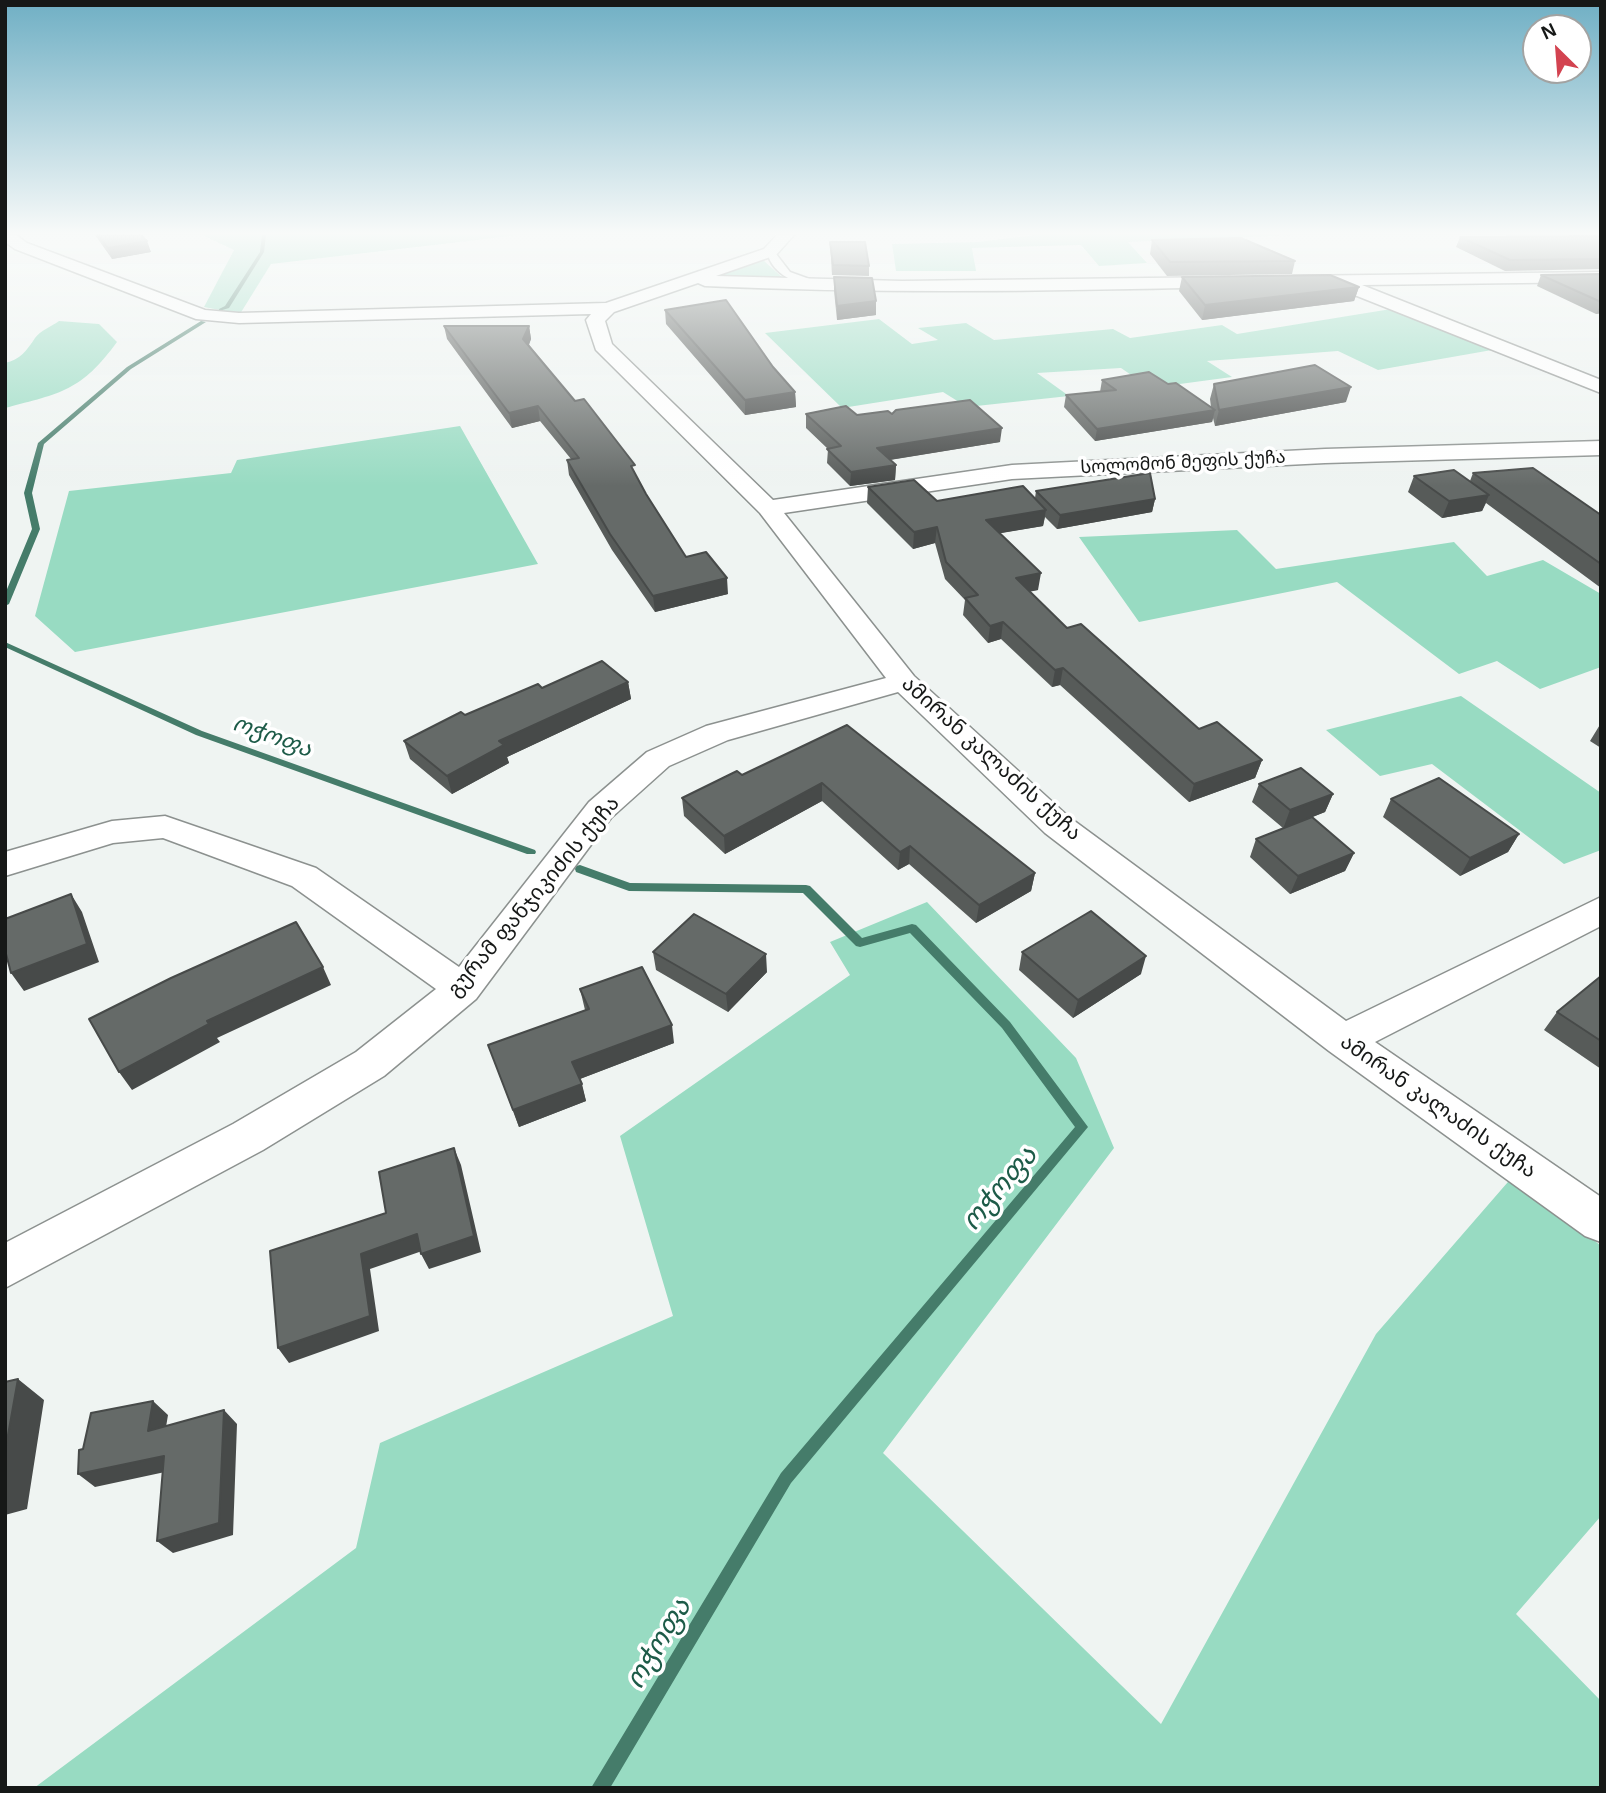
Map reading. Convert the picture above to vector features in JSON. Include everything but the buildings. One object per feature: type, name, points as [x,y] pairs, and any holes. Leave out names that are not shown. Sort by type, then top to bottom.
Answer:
[{"type":"street","name":"ამირან კალაძის ქუჩა","points":[[596,319],[603,346],[768,508],[904,682],[1057,825],[1343,1040],[1601,1222]]},
{"type":"street","points":[[1429,319],[1601,387]]},
{"type":"street","name":"სოლომონ მეფის ქუჩა","points":[[768,508],[1012,472],[1325,456],[1601,448]]},
{"type":"street","name":"გურამ ფანჯიკიძის ქუჩა","points":[[5,1267],[248,1137],[370,1064],[463,989],[600,810],[658,759],[717,733],[904,682]]},
{"type":"street","points":[[5,864],[112,832],[165,827],[304,877],[463,989]]},
{"type":"street","points":[[1343,1040],[1601,910]]},
{"type":"green space","points":[[879,319],[912,344],[938,340],[918,328],[966,323],[994,340],[1113,329],[1130,338],[1222,325],[1237,334],[1331,319],[1415,319],[1492,350],[1378,370],[1338,351],[1207,361],[1232,377],[1150,388],[1121,368],[1037,373],[1069,396],[967,407],[943,392],[842,408],[765,333]]},
{"type":"green space","points":[[59,321],[99,324],[117,342],[92,371],[69,388],[5,408],[5,363],[19,357],[37,335]]},
{"type":"green space","points":[[460,426],[538,564],[75,652],[35,616],[69,491],[231,473],[237,460]]},
{"type":"green space","points":[[1237,530],[1276,569],[1454,542],[1487,576],[1543,560],[1601,594],[1601,667],[1540,689],[1497,661],[1459,674],[1337,582],[1139,622],[1079,537]]},
{"type":"green space","points":[[1461,696],[1601,793],[1601,850],[1564,864],[1432,764],[1380,776],[1326,730]]},
{"type":"green space","points":[[927,902],[1076,1058],[1114,1148],[883,1453],[1161,1724],[1376,1334],[1514,1175],[1601,1246],[1601,1516],[1516,1614],[1601,1701],[1601,1788],[34,1788],[356,1548],[380,1443],[673,1316],[620,1136],[850,975],[830,942]]},
{"type":"waterway","name":"ოჭოფა","points":[[5,604],[36,529],[28,493],[41,443],[129,368],[203,322]]},
{"type":"waterway","name":"ოჭოფა","points":[[5,644],[199,733],[531,852]]},
{"type":"waterway","name":"ოჭოფა","points":[[580,869],[629,887],[806,889],[860,943],[912,928],[1006,1025],[1082,1127],[786,1478],[600,1788]]}]
